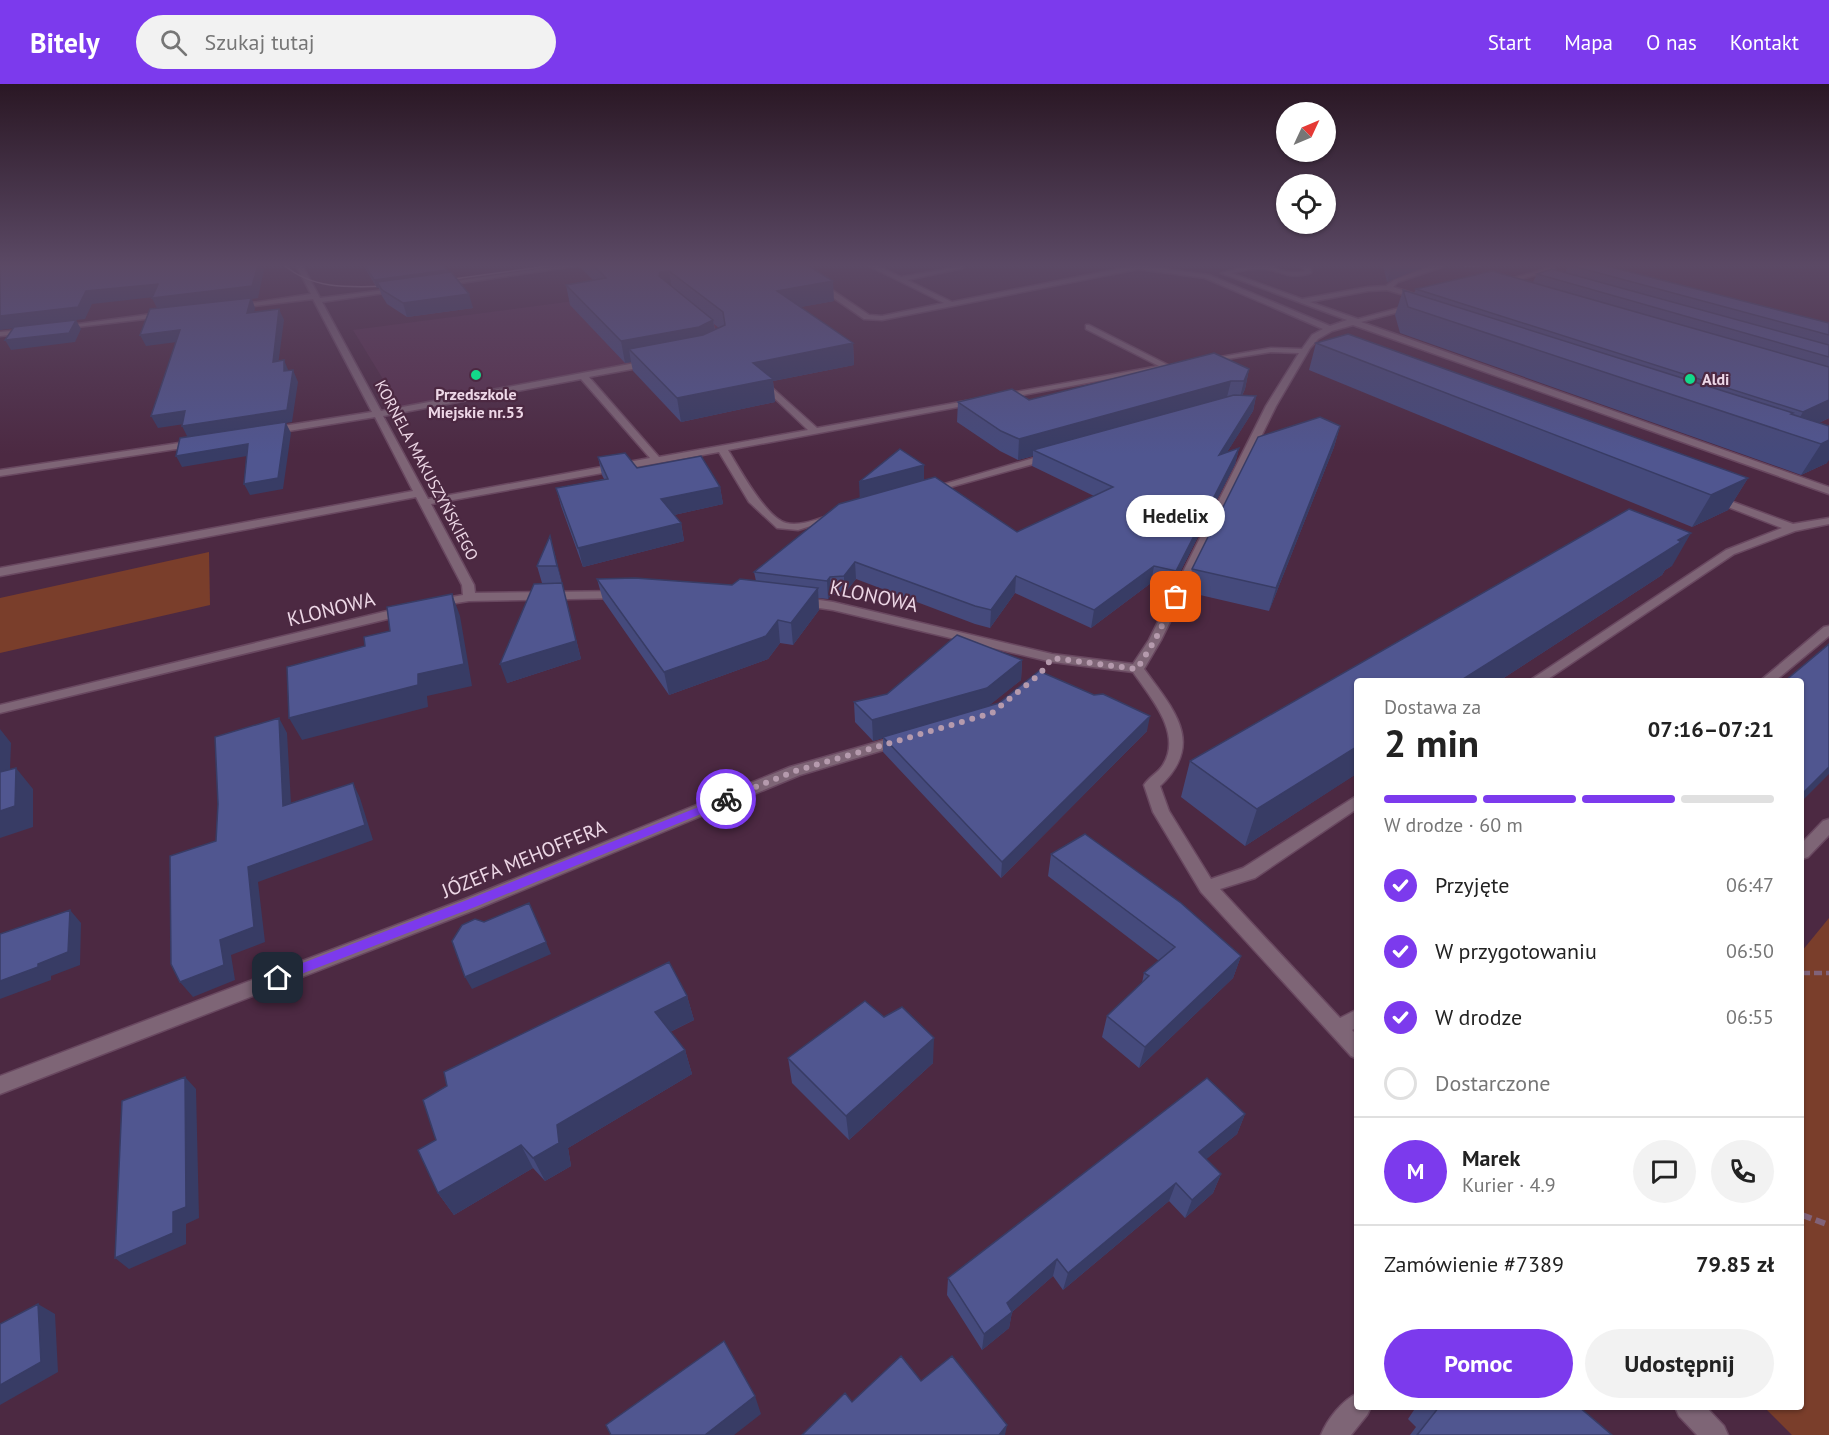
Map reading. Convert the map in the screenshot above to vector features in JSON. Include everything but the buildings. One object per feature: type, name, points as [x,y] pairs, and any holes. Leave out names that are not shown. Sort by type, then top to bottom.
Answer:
[{"type":"street","points":[[47,329],[55,328]]},
{"type":"street","name":"KORNELA MAKUSZYŃSKIEGO","points":[[333,328],[468,585],[469,597]]},
{"type":"street","points":[[1091,328],[1168,366]]},
{"type":"street","points":[[1372,328],[1829,491]]},
{"type":"street","points":[[1329,329],[1315,337],[1309,349],[1266,406],[1155,640],[1137,669],[1170,719],[1179,743],[1171,765],[1152,785],[1161,812],[1207,887],[1354,1046]]},
{"type":"street","points":[[0,334],[35,330]]},
{"type":"street","points":[[1191,362],[1271,350],[1309,349]]},
{"type":"street","points":[[261,433],[378,414],[661,361]]},
{"type":"street","points":[[0,572],[721,447],[1180,364]]},
{"type":"street","points":[[584,376],[655,458]]},
{"type":"street","points":[[769,388],[814,430]]},
{"type":"street","points":[[0,473],[214,440]]},
{"type":"street","points":[[721,447],[753,500],[781,526],[798,527],[853,512]]},
{"type":"street","points":[[918,494],[1059,453]]},
{"type":"street","points":[[1704,494],[1791,528]]},
{"type":"street","points":[[1541,678],[1730,552],[1791,528],[1829,521]]},
{"type":"street","name":"KLONOWA","points":[[0,709],[469,597],[635,594]]},
{"type":"street","name":"KLONOWA","points":[[782,598],[833,606],[1052,658],[1137,669]]},
{"type":"street","points":[[1771,678],[1829,630]]},
{"type":"street","points":[[1040,674],[1052,658]]},
{"type":"street","name":"JÓZEFA MEHOFFERA","points":[[0,1085],[471,904],[795,771],[916,735]]},
{"type":"street","points":[[1207,887],[1249,873],[1354,803]]},
{"type":"street","points":[[1804,851],[1829,825]]},
{"type":"street","points":[[1338,1029],[1354,1019]]},
{"type":"street","points":[[1334,1435],[1355,1410]]},
{"type":"street","points":[[1691,1410],[1715,1435]]},
{"type":"path","points":[[1804,973],[1829,973]]},
{"type":"path","points":[[1804,1216],[1829,1225]]},
{"type":"shaded area","name":"Przedszkole Miejskie nr.53","points":[[368,328],[728,328],[742,343],[400,407],[353,330]]},
{"type":"shaded area","points":[[209,552],[210,605],[0,653],[0,598]]},
{"type":"shaded area","points":[[1829,918],[1829,1435],[1792,1435],[1767,1410],[1804,1410],[1804,949]]},
{"type":"way so far","points":[[726,799],[795,771],[992,713],[1040,674],[1052,658],[1137,669],[1155,640],[1176,597]]},
{"type":"place","name":"Przedszkole Miejskie nr.53","points":[[476,375]]},
{"type":"place","name":"Aldi","points":[[1690,379]]},
{"type":"place","name":"Hedelix","points":[[1176,597]]},
{"type":"route","points":[[278,978],[471,904],[726,799]]}]
